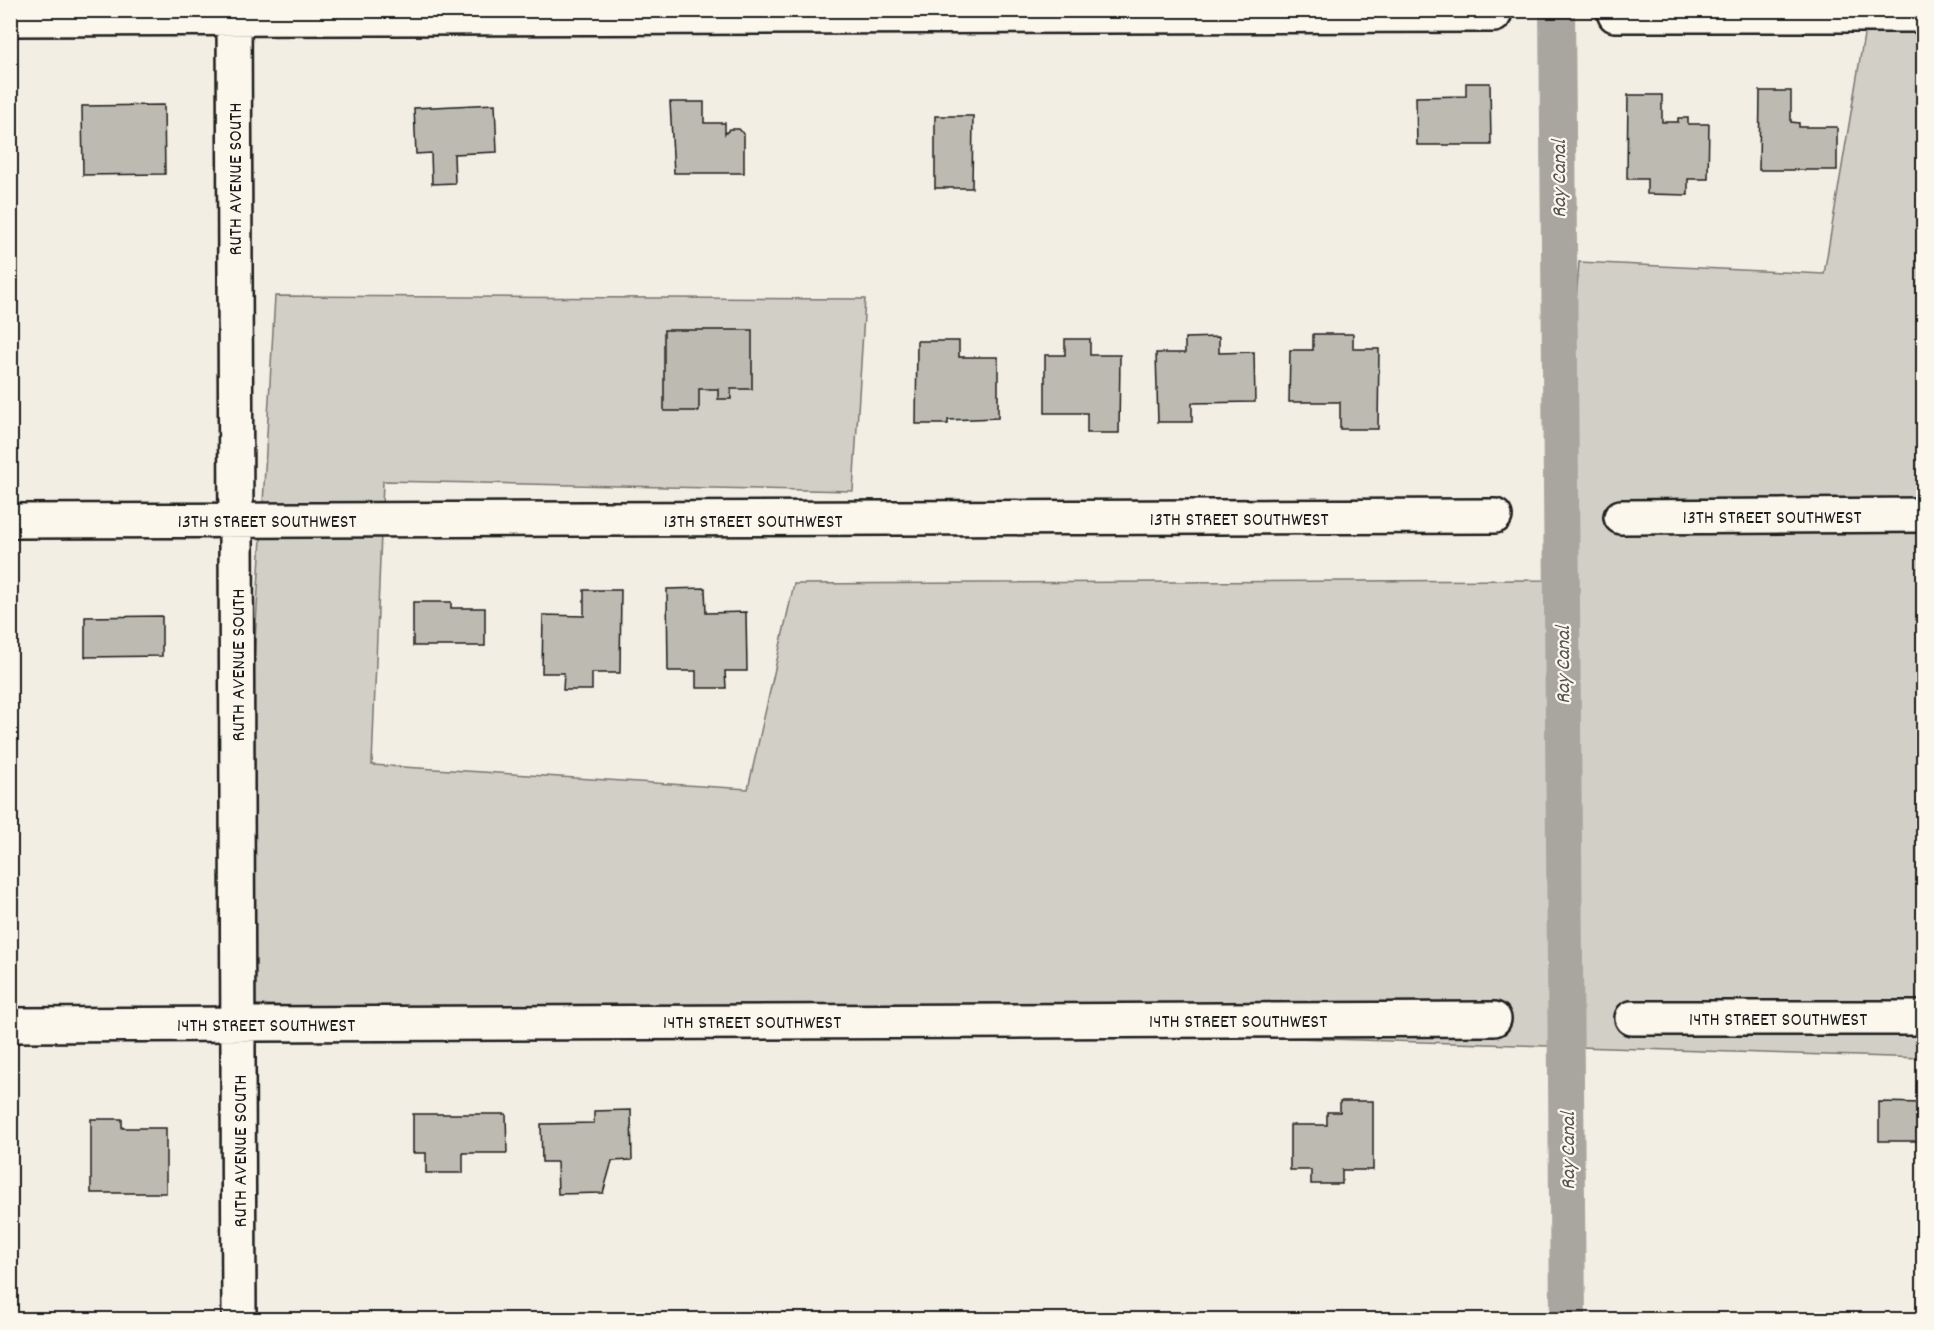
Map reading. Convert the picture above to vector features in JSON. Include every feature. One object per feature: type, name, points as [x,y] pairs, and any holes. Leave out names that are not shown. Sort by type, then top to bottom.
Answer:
[{"type":"street","points":[[10,19],[234,15],[1494,15]]},
{"type":"street","name":"RUTH AVENUE SOUTH","points":[[234,15],[240,1025],[239,1320]]},
{"type":"street","points":[[1615,15],[1923,15]]},
{"type":"street","name":"13TH STREET SOUTHWEST","points":[[10,521],[1495,516]]},
{"type":"street","name":"13TH STREET SOUTHWEST","points":[[1621,517],[1923,516]]},
{"type":"street","name":"14TH STREET SOUTHWEST","points":[[1632,1018],[1923,1018]]},
{"type":"street","name":"14TH STREET SOUTHWEST","points":[[10,1025],[1494,1019]]},
{"type":"shaded area","points":[[1868,11],[1923,11],[1923,1058],[234,1004],[275,296],[865,299],[853,491],[383,481],[372,765],[748,789],[794,584],[1555,580],[1579,262],[1824,274]]},
{"type":"building","points":[[1466,83],[1490,83],[1491,145],[1417,145],[1416,97],[1466,96]]},
{"type":"building","points":[[1760,91],[1791,91],[1791,122],[1799,123],[1799,127],[1837,127],[1837,170],[1759,170]]},
{"type":"building","points":[[1628,95],[1662,95],[1662,122],[1678,122],[1678,118],[1688,118],[1688,124],[1709,124],[1708,179],[1688,179],[1688,195],[1647,194],[1647,179],[1627,179]]},
{"type":"building","points":[[670,102],[704,102],[704,123],[725,123],[725,134],[730,129],[739,129],[744,134],[744,173],[674,173]]},
{"type":"building","points":[[495,104],[497,152],[454,154],[455,183],[432,184],[431,153],[416,154],[414,108]]},
{"type":"building","points":[[164,105],[165,174],[83,175],[82,106]]},
{"type":"building","points":[[935,116],[973,116],[972,188],[935,188]]},
{"type":"building","points":[[664,330],[752,330],[752,389],[731,389],[731,399],[718,399],[718,389],[699,389],[699,411],[664,411]]},
{"type":"building","points":[[1313,334],[1353,334],[1353,349],[1379,349],[1378,429],[1340,429],[1340,402],[1289,402],[1290,350],[1313,350]]},
{"type":"building","points":[[1219,337],[1219,353],[1254,352],[1255,402],[1192,403],[1192,422],[1158,422],[1156,353],[1185,353],[1185,338]]},
{"type":"building","points":[[1065,339],[1090,339],[1090,355],[1120,355],[1119,433],[1087,433],[1087,413],[1045,413],[1045,355],[1065,355]]},
{"type":"building","points":[[917,341],[959,341],[959,357],[998,357],[998,418],[948,420],[948,424],[916,424]]},
{"type":"building","points":[[705,588],[706,613],[746,612],[747,671],[725,671],[726,688],[696,688],[696,671],[668,671],[667,589]]},
{"type":"building","points":[[584,590],[621,590],[620,673],[592,673],[592,690],[563,690],[564,673],[542,673],[543,615],[584,616]]},
{"type":"building","points":[[413,602],[451,602],[451,608],[485,608],[485,646],[413,646]]},
{"type":"building","points":[[162,616],[162,656],[85,657],[85,617]]},
{"type":"building","points":[[1340,1101],[1373,1101],[1373,1170],[1342,1170],[1342,1184],[1311,1184],[1311,1170],[1290,1170],[1290,1125],[1327,1125],[1327,1112],[1340,1112]]},
{"type":"building","points":[[1879,1102],[1924,1103],[1924,1141],[1879,1141]]},
{"type":"building","points":[[631,1110],[632,1160],[612,1161],[603,1193],[558,1194],[557,1162],[542,1162],[541,1124],[594,1123],[594,1111]]},
{"type":"building","points":[[413,1114],[506,1114],[507,1153],[463,1153],[463,1173],[426,1173],[426,1153],[413,1153]]},
{"type":"building","points":[[91,1119],[122,1119],[122,1128],[166,1128],[166,1193],[91,1193]]},
{"type":"waterway","name":"Ray Canal","points":[[1557,10],[1568,1320]]}]
